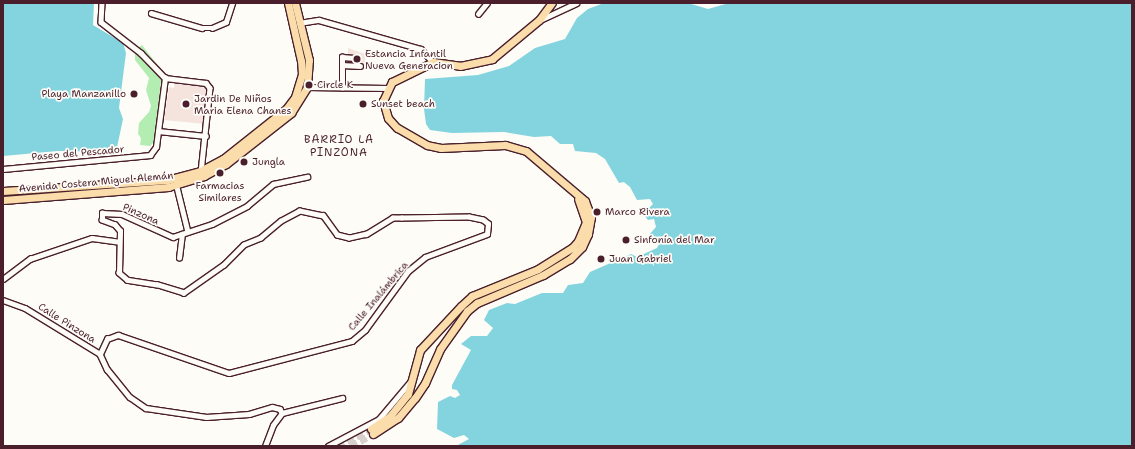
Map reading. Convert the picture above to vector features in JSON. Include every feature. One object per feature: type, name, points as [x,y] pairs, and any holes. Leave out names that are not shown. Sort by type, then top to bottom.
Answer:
[{"type":"main road","name":"Avenida Costera Miguel Alemán","points":[[3,200],[176,182],[202,174],[226,164],[291,113],[307,87],[309,60],[288,3]]},
{"type":"main road","name":"Avenida Costera Miguel Alemán","points":[[202,174],[286,109],[295,97],[302,74],[295,3]]},
{"type":"main road","points":[[552,3],[540,20],[492,59],[460,66],[433,62],[392,82],[383,101],[388,118],[414,139],[441,148],[505,145],[517,147],[526,151],[585,201],[591,218],[588,234],[582,247],[570,259],[543,275],[477,303],[467,311],[440,349],[425,383],[415,398],[398,418],[372,431],[390,416],[408,394],[420,350],[472,296],[538,269],[572,248],[578,241],[586,222],[581,204],[572,191]]},
{"type":"main road","name":"Avenida Costera Miguel Alemán","points":[[3,191],[176,182]]},
{"type":"street","points":[[102,3],[101,22],[141,53],[165,78],[206,83],[210,88],[202,174]]},
{"type":"street","points":[[151,13],[202,28],[212,28],[226,22],[232,3]]},
{"type":"street","points":[[478,14],[486,3]]},
{"type":"street","points":[[540,20],[576,3]]},
{"type":"street","points":[[296,24],[319,20],[421,49],[433,62]]},
{"type":"street","points":[[342,88],[342,57],[354,58]]},
{"type":"street","points":[[342,65],[360,66]]},
{"type":"street","points":[[165,78],[158,131],[206,136]]},
{"type":"street","points":[[307,87],[388,88]]},
{"type":"street","name":"Paseo del Pescador","points":[[3,169],[142,157],[154,152],[158,131]]},
{"type":"street","name":"Pinzona","points":[[119,242],[118,227],[102,220],[102,213],[122,214],[169,237],[212,224],[247,206],[273,184],[307,177]]},
{"type":"street","points":[[176,182],[188,232]]},
{"type":"street","name":"Calle Inalámbrica","points":[[100,354],[107,339],[118,335],[229,373],[352,341],[365,330],[416,264],[430,255],[482,238],[489,229],[483,220],[468,217],[393,218],[367,234],[349,238],[337,235],[323,216],[312,212],[297,211],[281,221],[261,238],[244,245],[224,265],[184,294],[123,279],[117,269],[119,242]]},
{"type":"street","points":[[179,258],[182,234]]},
{"type":"street","points":[[3,279],[30,258],[92,238],[119,242]]},
{"type":"street","name":"Calle Pinzona","points":[[3,300],[25,308],[100,354],[107,369],[130,397],[154,411],[194,416],[231,416],[276,407],[282,413]]},
{"type":"street","points":[[329,446],[379,419],[412,380]]},
{"type":"street","points":[[265,446],[273,425],[282,413],[342,398]]},
{"type":"shaded area","name":"Estancia Infantil Nueva Generacion","points":[[348,48],[365,54],[365,66],[348,65]]},
{"type":"shaded area","name":"Jardin De Niños Maria Elena Chanes","points":[[175,81],[205,84],[207,87],[205,124],[164,120],[169,87],[174,88]]},
{"type":"green space","points":[[142,45],[159,67],[161,81],[155,141],[150,146],[140,145],[141,138],[138,134],[139,123],[149,112],[151,106],[146,90],[149,78],[135,60],[135,50]]},
{"type":"water","points":[[3,3],[94,3],[93,25],[123,43],[126,53],[119,108],[123,119],[116,152],[58,151],[3,156]]},
{"type":"water","points":[[604,3],[688,3],[708,9],[729,3],[1132,3],[1132,446],[456,446],[469,439],[464,435],[454,438],[437,429],[438,402],[450,396],[455,398],[460,395],[457,390],[452,389],[452,385],[471,350],[461,344],[471,336],[487,336],[493,328],[484,320],[489,310],[507,303],[515,304],[542,293],[563,293],[568,285],[583,283],[590,272],[631,254],[637,257],[657,248],[659,244],[649,235],[656,227],[654,219],[648,220],[645,216],[645,212],[653,204],[650,199],[637,200],[630,187],[624,182],[619,183],[605,159],[596,153],[575,151],[573,144],[560,144],[551,136],[534,137],[504,132],[452,133],[430,130],[426,124],[424,109],[425,79],[478,75],[509,66],[535,48],[565,39],[577,18],[588,9]]},
{"type":"tunnel","points":[[338,446],[371,429]]},
{"type":"tunnel","points":[[351,446],[373,434]]},
{"type":"place","name":"Estancia Infantil Nueva Generacion","points":[[357,59]]},
{"type":"place","name":"Circle K","points":[[309,85]]},
{"type":"place","name":"Playa Manzanillo","points":[[134,94]]},
{"type":"place","name":"Jardin De Niños Maria Elena Chanes","points":[[186,104]]},
{"type":"place","name":"Sunset beach","points":[[363,104]]},
{"type":"place","name":"Jungla","points":[[244,162]]},
{"type":"place","name":"Farmacias Similares","points":[[220,173]]},
{"type":"place","name":"Marco Rivera","points":[[597,212]]},
{"type":"place","name":"Sinfonía del Mar","points":[[626,240]]},
{"type":"place","name":"Juan Gabriel","points":[[601,259]]},
{"type":"district","name":"BARRIO LA PINZONA","points":[[339,147]]}]
